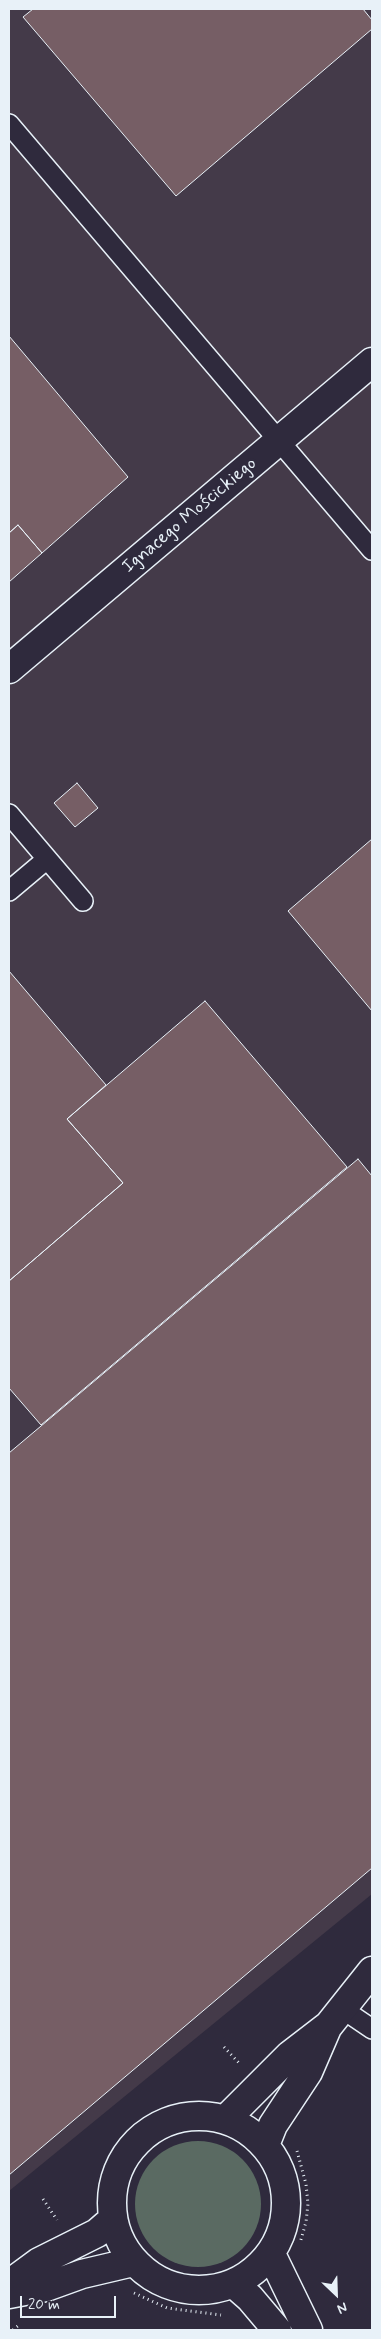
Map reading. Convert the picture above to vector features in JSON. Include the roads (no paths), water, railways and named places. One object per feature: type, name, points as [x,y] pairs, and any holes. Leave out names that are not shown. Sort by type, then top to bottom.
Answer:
[{"type":"street","name":"Ignacego Mościckiego","points":[[9,669],[372,362]]},
{"type":"street","points":[[226,2119],[290,2055],[335,2016],[372,1971]]},
{"type":"street","points":[[265,2145],[273,2125],[308,2072],[335,2016]]},
{"type":"street","points":[[200,2115],[226,2119],[247,2129],[265,2145],[280,2170],[287,2198],[284,2227],[271,2254],[254,2271],[234,2284],[207,2291],[180,2289],[154,2279],[133,2262],[120,2242],[112,2220],[111,2194],[118,2169],[131,2146],[151,2129],[174,2118],[200,2115]]},
{"type":"street","points":[[9,2284],[39,2262],[97,2233],[112,2220]]},
{"type":"street","points":[[271,2254],[308,2330]]},
{"type":"street","points":[[9,2294],[46,2287],[82,2274],[133,2262]]},
{"type":"street","points":[[234,2284],[250,2298],[277,2330]]},
{"type":"lane","points":[[9,124],[372,550]]},
{"type":"lane","points":[[9,814],[83,901]]},
{"type":"lane","points":[[9,891],[47,859]]},
{"type":"lane","points":[[335,2016],[372,2029]]}]
